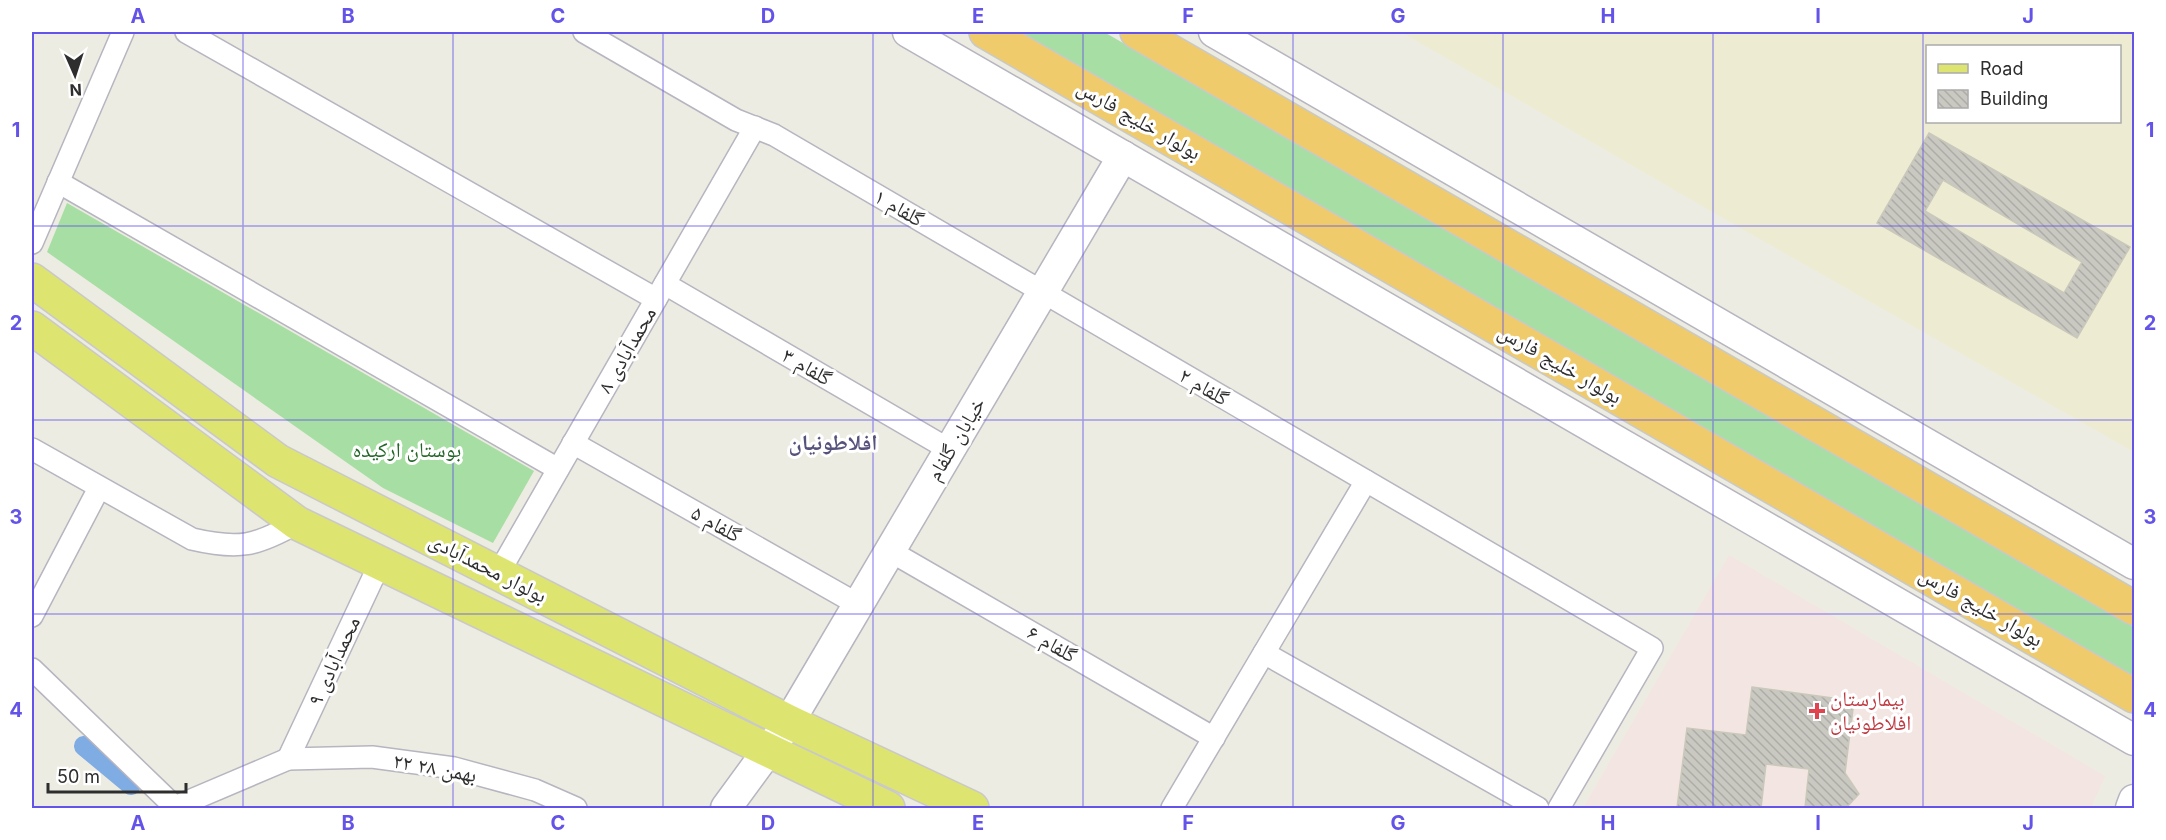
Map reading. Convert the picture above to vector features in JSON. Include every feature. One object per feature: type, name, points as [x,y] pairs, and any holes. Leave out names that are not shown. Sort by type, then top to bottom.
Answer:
[{"type":"highway","name":"بولوار خلیج فارس","points":[[986,32],[2134,696]]},
{"type":"highway","points":[[1137,32],[2134,608]]},
{"type":"main road","name":"بولوار محمدآبادی","points":[[32,280],[278,461],[789,722],[972,808]]},
{"type":"main road","name":"بولوار محمدآبادی","points":[[32,328],[297,523],[888,808]]},
{"type":"street","points":[[32,243],[123,32]]},
{"type":"street","name":"گلفام ۳","points":[[186,32],[950,450]]},
{"type":"street","name":"گلفام ۱","points":[[584,32],[736,120],[774,135],[1043,292]]},
{"type":"street","points":[[908,32],[2134,740]]},
{"type":"street","points":[[1214,32],[2134,564]]},
{"type":"street","name":"محمدآبادی ۸","points":[[498,573],[754,127]]},
{"type":"street","name":"خیابان گلفام","points":[[726,808],[770,751],[789,722],[1124,156]]},
{"type":"street","points":[[58,182],[558,469]]},
{"type":"street","name":"گلفام ۲","points":[[1043,292],[1652,648],[1559,808]]},
{"type":"street","name":"گلفام ۵","points":[[573,443],[859,604]]},
{"type":"street","points":[[32,449],[192,539],[218,545],[244,544],[268,539],[297,523]]},
{"type":"street","points":[[1172,808],[1366,481]]},
{"type":"street","points":[[32,616],[99,488]]},
{"type":"street","name":"گلفام ۶","points":[[890,551],[1214,738]]},
{"type":"street","name":"محمدآبادی ۹","points":[[288,759],[380,562]]},
{"type":"street","points":[[1984,653],[2003,620]]},
{"type":"street","points":[[1264,653],[1538,808]]},
{"type":"street","points":[[32,669],[175,808],[288,759]]},
{"type":"street","name":"۲۲ بهمن ۲۸","points":[[288,759],[372,757],[454,768],[535,790],[576,808]]},
{"type":"street","points":[[2131,808],[2134,800]]},
{"type":"shaded area","points":[[1401,32],[2134,32],[2134,452],[1728,221]]},
{"type":"shaded area","name":"بیمارستان افلاطونیان","points":[[1729,555],[2105,776],[2091,808],[1583,808]]},
{"type":"green space","points":[[1018,32],[1104,32],[2134,627],[2134,677]]},
{"type":"green space","name":"بوستان ارکیده","points":[[67,203],[534,471],[493,543],[383,488],[47,252]]},
{"type":"building","points":[[1929,133],[2130,247],[2077,338],[1877,223]],"holes":[[[1943,180],[2082,262],[2064,293],[1925,211]]]},
{"type":"building","points":[[1752,687],[1854,701],[1845,773],[1859,794],[1846,808],[1805,808],[1809,769],[1766,764],[1761,808],[1677,808],[1687,728],[1746,735]]},
{"type":"waterway","points":[[84,746],[131,785]]},
{"type":"place","name":"بیمارستان افلاطونیان","points":[[1817,711]]},
{"type":"district","name":"افلاطونیان","points":[[833,442]]}]
